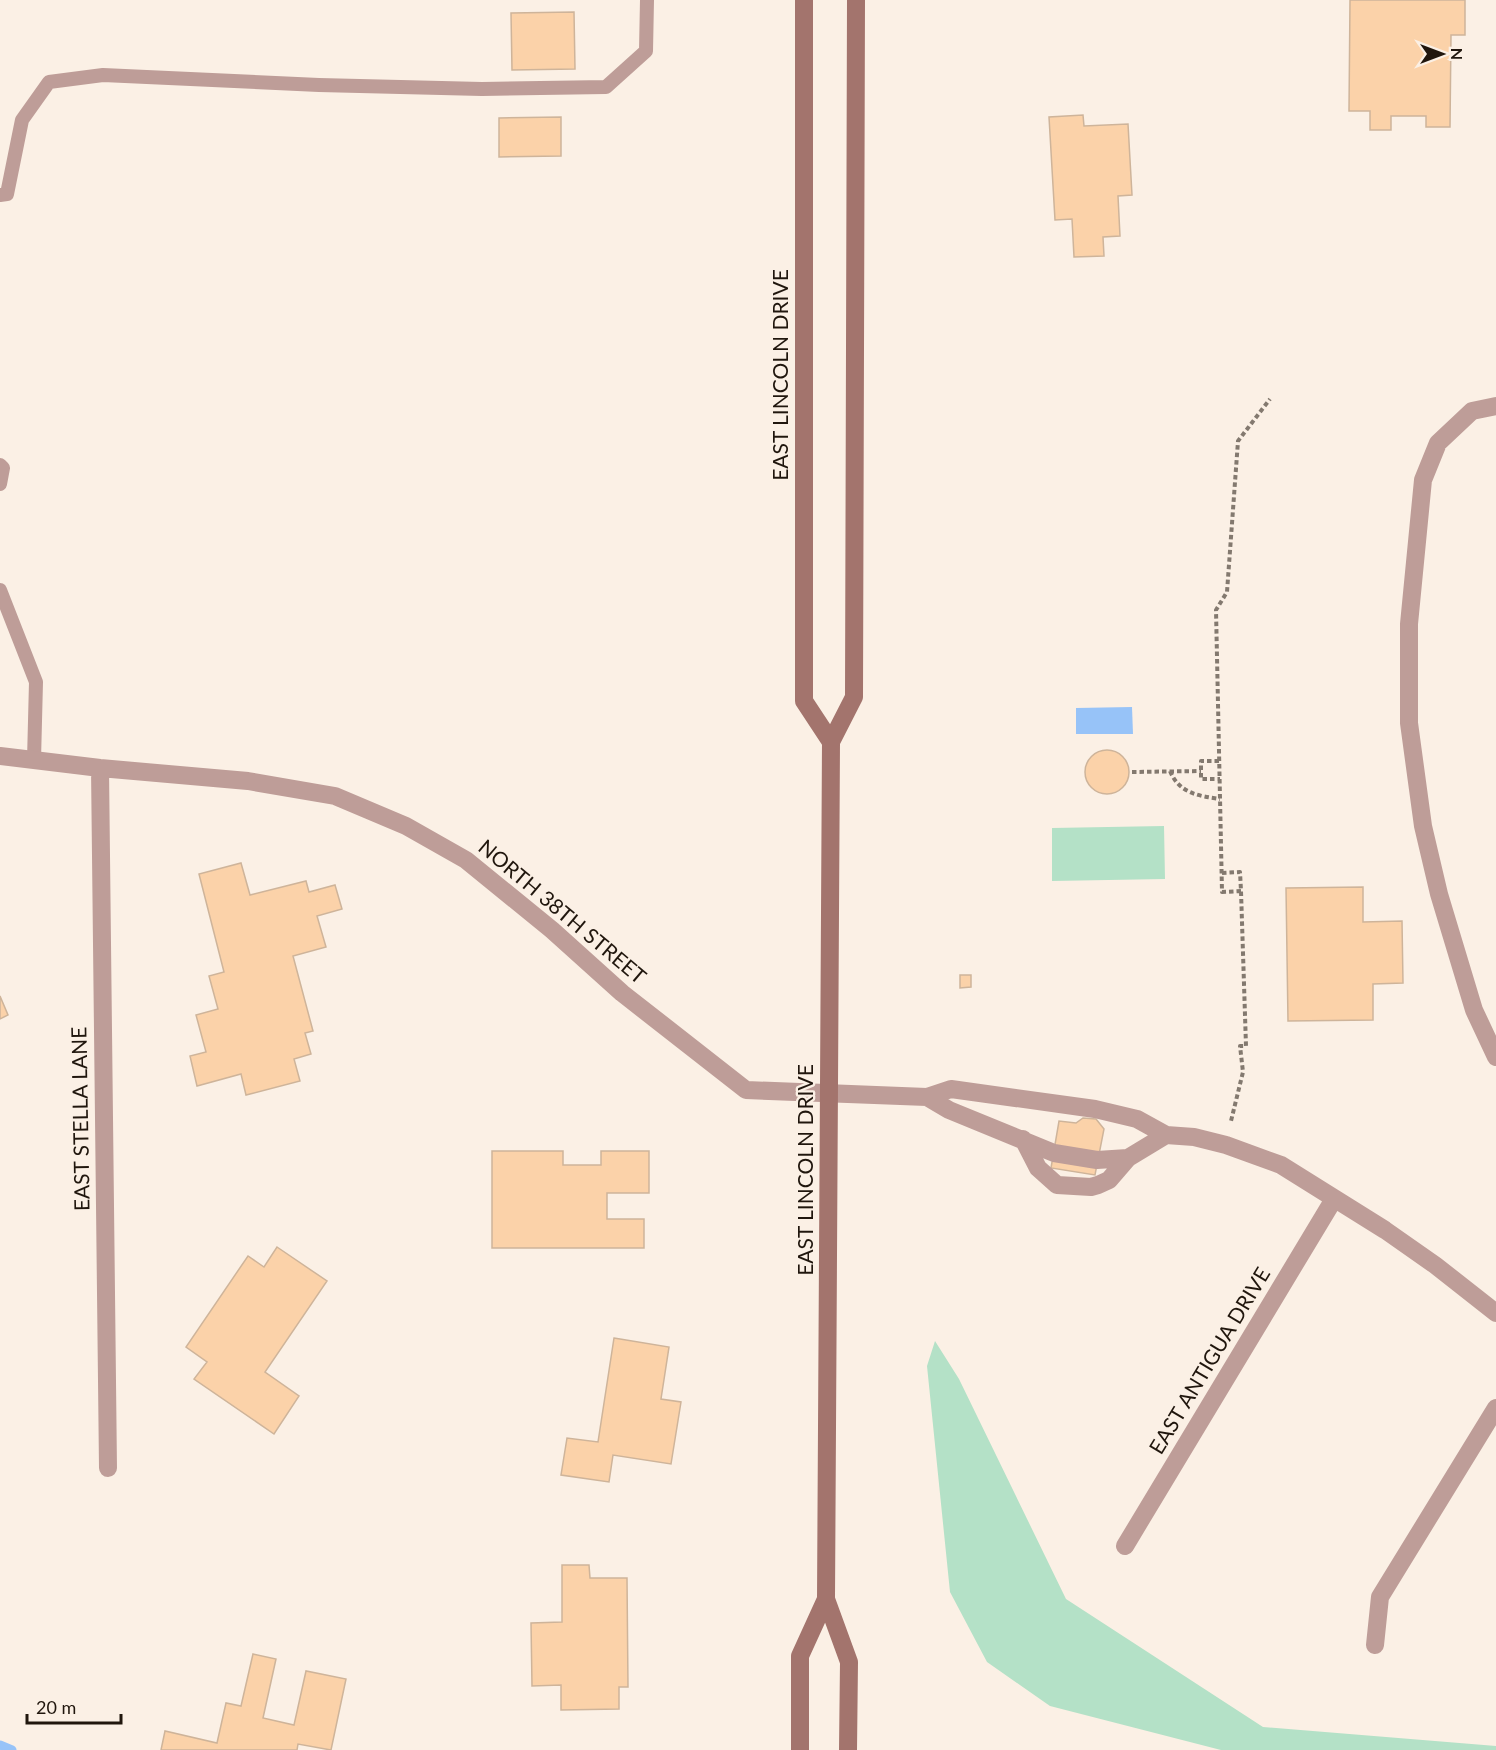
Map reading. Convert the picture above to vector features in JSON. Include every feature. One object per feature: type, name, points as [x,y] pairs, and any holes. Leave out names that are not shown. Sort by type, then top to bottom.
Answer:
[{"type":"main road","name":"EAST LINCOLN DRIVE","points":[[804,0],[804,701],[831,742]]},
{"type":"main road","name":"EAST LINCOLN DRIVE","points":[[848,1750],[849,1662],[826,1599],[831,742],[854,697],[856,0]]},
{"type":"main road","name":"EAST LINCOLN DRIVE","points":[[800,1750],[800,1656],[826,1599]]},
{"type":"street","points":[[1496,406],[1472,411],[1438,443],[1422,492],[1409,624],[1409,723],[1423,826],[1439,894],[1474,1010],[1496,1057]]},
{"type":"street","name":"NORTH 38TH STREET","points":[[0,756],[100,768],[248,781],[334,795],[406,826],[466,860],[552,930],[622,993],[746,1090],[829,1093]]},
{"type":"street","name":"EAST STELLA LANE","points":[[100,768],[108,1468]]},
{"type":"street","points":[[829,1093],[918,1097],[951,1089],[1095,1109],[1137,1119],[1166,1135],[1194,1137],[1226,1145],[1281,1165],[1385,1230],[1435,1265],[1496,1313]]},
{"type":"street","points":[[918,1097],[1054,1153],[1098,1160],[1128,1158]]},
{"type":"street","points":[[1023,1139],[1038,1168],[1057,1185],[1091,1187],[1109,1180],[1128,1158],[1166,1135]]},
{"type":"street","name":"EAST ANTIGUA DRIVE","points":[[1125,1546],[1334,1199]]},
{"type":"street","points":[[1375,1645],[1380,1597],[1496,1408]]},
{"type":"lane","points":[[0,195],[7,194],[22,120],[50,82],[103,75],[342,86],[482,89],[606,87],[646,51],[647,0]]},
{"type":"lane","points":[[0,465],[3,468],[0,484]]},
{"type":"lane","points":[[0,590],[36,682],[34,760]]},
{"type":"path","points":[[1241,891],[1222,891],[1216,610],[1227,592],[1238,441],[1270,399]]},
{"type":"path","points":[[1220,761],[1201,761],[1201,779],[1220,779]]},
{"type":"path","points":[[1132,771],[1201,771]]},
{"type":"path","points":[[1170,771],[1175,783],[1191,793],[1220,799]]},
{"type":"path","points":[[1221,873],[1240,872],[1246,1046],[1240,1046],[1243,1072],[1234,1110]]},
{"type":"green space","points":[[1164,826],[1165,879],[1052,881],[1052,828]]},
{"type":"green space","points":[[935,1341],[959,1379],[1066,1599],[1263,1727],[1496,1746],[1496,1750],[1221,1750],[1050,1706],[987,1662],[950,1592],[927,1366]]},
{"type":"water","points":[[1132,707],[1133,734],[1076,734],[1076,708]]},
{"type":"building","points":[[1350,0],[1465,0],[1465,35],[1451,35],[1450,127],[1426,127],[1426,116],[1391,116],[1391,130],[1370,130],[1370,111],[1349,111]]},
{"type":"building","points":[[574,12],[575,69],[512,70],[511,13]]},
{"type":"building","points":[[1083,115],[1084,126],[1128,124],[1132,195],[1118,196],[1120,236],[1103,237],[1104,256],[1074,257],[1072,219],[1055,220],[1049,117]]},
{"type":"building","points":[[561,117],[561,156],[499,157],[499,118]]},
{"type":"building","points":[[1107,750],[1123,756],[1129,772],[1123,788],[1107,794],[1091,788],[1085,772],[1091,756]]},
{"type":"building","points":[[241,863],[250,895],[306,881],[309,892],[335,885],[342,909],[317,916],[326,947],[293,956],[313,1031],[305,1033],[311,1054],[294,1059],[300,1081],[246,1095],[241,1074],[197,1086],[190,1056],[206,1052],[196,1015],[218,1009],[209,976],[224,972],[199,874]]},
{"type":"building","points":[[1363,887],[1363,922],[1402,921],[1403,983],[1373,984],[1373,1020],[1288,1021],[1286,888]]},
{"type":"building","points":[[960,975],[971,975],[971,987],[960,988]]},
{"type":"building","points":[[0,996],[8,1015],[0,1019]]},
{"type":"building","points":[[1083,1118],[1096,1119],[1104,1129],[1095,1175],[1051,1168],[1059,1121],[1076,1123]]},
{"type":"building","points":[[492,1151],[563,1151],[563,1165],[601,1165],[601,1151],[649,1151],[649,1193],[607,1193],[607,1219],[644,1219],[644,1248],[492,1248]]},
{"type":"building","points":[[277,1247],[327,1281],[265,1372],[299,1396],[274,1434],[194,1379],[207,1362],[186,1347],[248,1256],[264,1267]]},
{"type":"building","points":[[614,1338],[669,1347],[661,1399],[681,1402],[671,1464],[613,1455],[609,1482],[561,1475],[567,1438],[598,1442]]},
{"type":"building","points":[[562,1565],[589,1565],[590,1578],[627,1578],[628,1687],[619,1687],[619,1709],[561,1710],[561,1685],[532,1686],[531,1623],[562,1622]]},
{"type":"building","points":[[253,1654],[276,1659],[263,1718],[294,1725],[306,1671],[346,1679],[331,1750],[298,1744],[297,1750],[161,1750],[165,1731],[217,1743],[226,1703],[241,1706]]},
{"type":"waterway","points":[[0,1745],[12,1750]]}]
